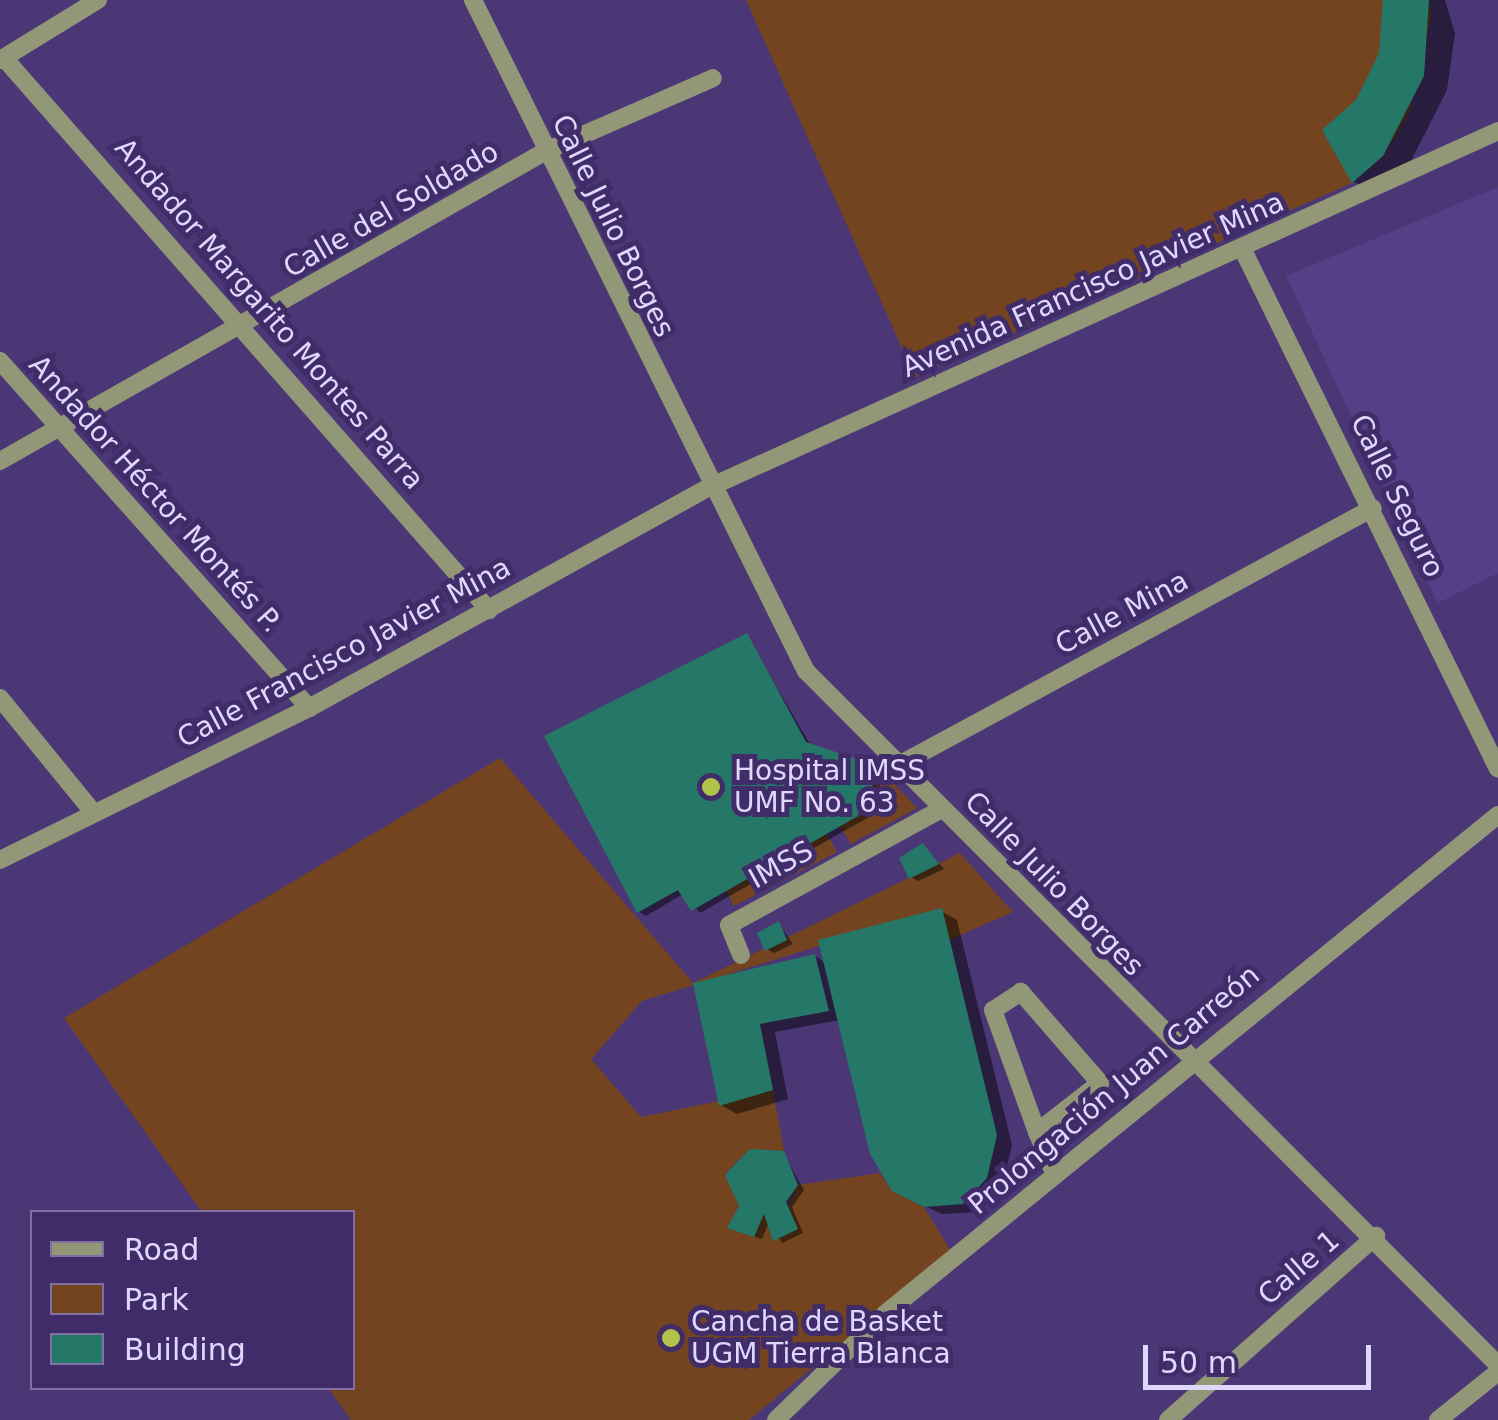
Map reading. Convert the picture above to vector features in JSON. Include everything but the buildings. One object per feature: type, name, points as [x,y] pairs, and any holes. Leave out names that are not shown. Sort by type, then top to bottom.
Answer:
[{"type":"street","points":[[2,59],[98,0]]},
{"type":"street","name":"Calle Julio Borges","points":[[473,0],[710,487],[806,670],[1189,1060],[1376,1236],[1498,1369]]},
{"type":"street","name":"Andador Margarito Montes Parra","points":[[2,59],[246,326],[489,610]]},
{"type":"street","name":"Calle del Soldado","points":[[0,461],[246,326],[546,151],[713,78]]},
{"type":"street","name":"Avenida Francisco Javier Mina","points":[[710,487],[1498,131]]},
{"type":"street","name":"Calle Seguro","points":[[1242,248],[1498,769]]},
{"type":"street","name":"Andador Héctor Montés P.","points":[[0,360],[310,708]]},
{"type":"street","name":"Calle Francisco Javier Mina","points":[[0,860],[92,811],[310,708],[710,487]]},
{"type":"street","name":"Calle Mina","points":[[897,766],[1373,508]]},
{"type":"street","points":[[0,698],[92,811]]},
{"type":"street","name":"IMSS","points":[[741,955],[729,924],[942,808]]},
{"type":"street","name":"Prolongación Juan Carreón","points":[[776,1420],[886,1314],[1189,1060],[1498,815]]},
{"type":"street","points":[[1038,1132],[1100,1084],[1021,992],[993,1010],[1038,1132],[1054,1175]]},
{"type":"street","name":"Calle 1","points":[[1168,1420],[1376,1236]]},
{"type":"street","points":[[1438,1420],[1498,1369]]},
{"type":"shaded area","points":[[1498,187],[1498,573],[1438,603],[1286,276]]},
{"type":"green space","points":[[746,0],[1429,0],[1431,18],[1409,113],[1383,156],[1352,183],[915,377]]},
{"type":"green space","points":[[500,758],[693,983],[960,853],[1013,912],[949,940],[941,908],[642,1001],[591,1059],[641,1117],[773,1090],[784,1151],[750,1149],[725,1174],[739,1206],[728,1228],[754,1236],[764,1214],[773,1240],[798,1185],[880,1173],[892,1191],[924,1207],[952,1253],[749,1420],[351,1420],[329,1390],[355,1390],[355,1210],[201,1210],[64,1018]]},
{"type":"green space","points":[[877,766],[917,808],[851,844],[840,826],[867,810]]},
{"type":"green space","points":[[827,834],[837,852],[734,906],[726,891]]},
{"type":"place","name":"Hospital IMSS UMF No. 63","points":[[711,787]]},
{"type":"place","name":"Cancha de Basket UGM Tierra Blanca","points":[[671,1338]]}]
